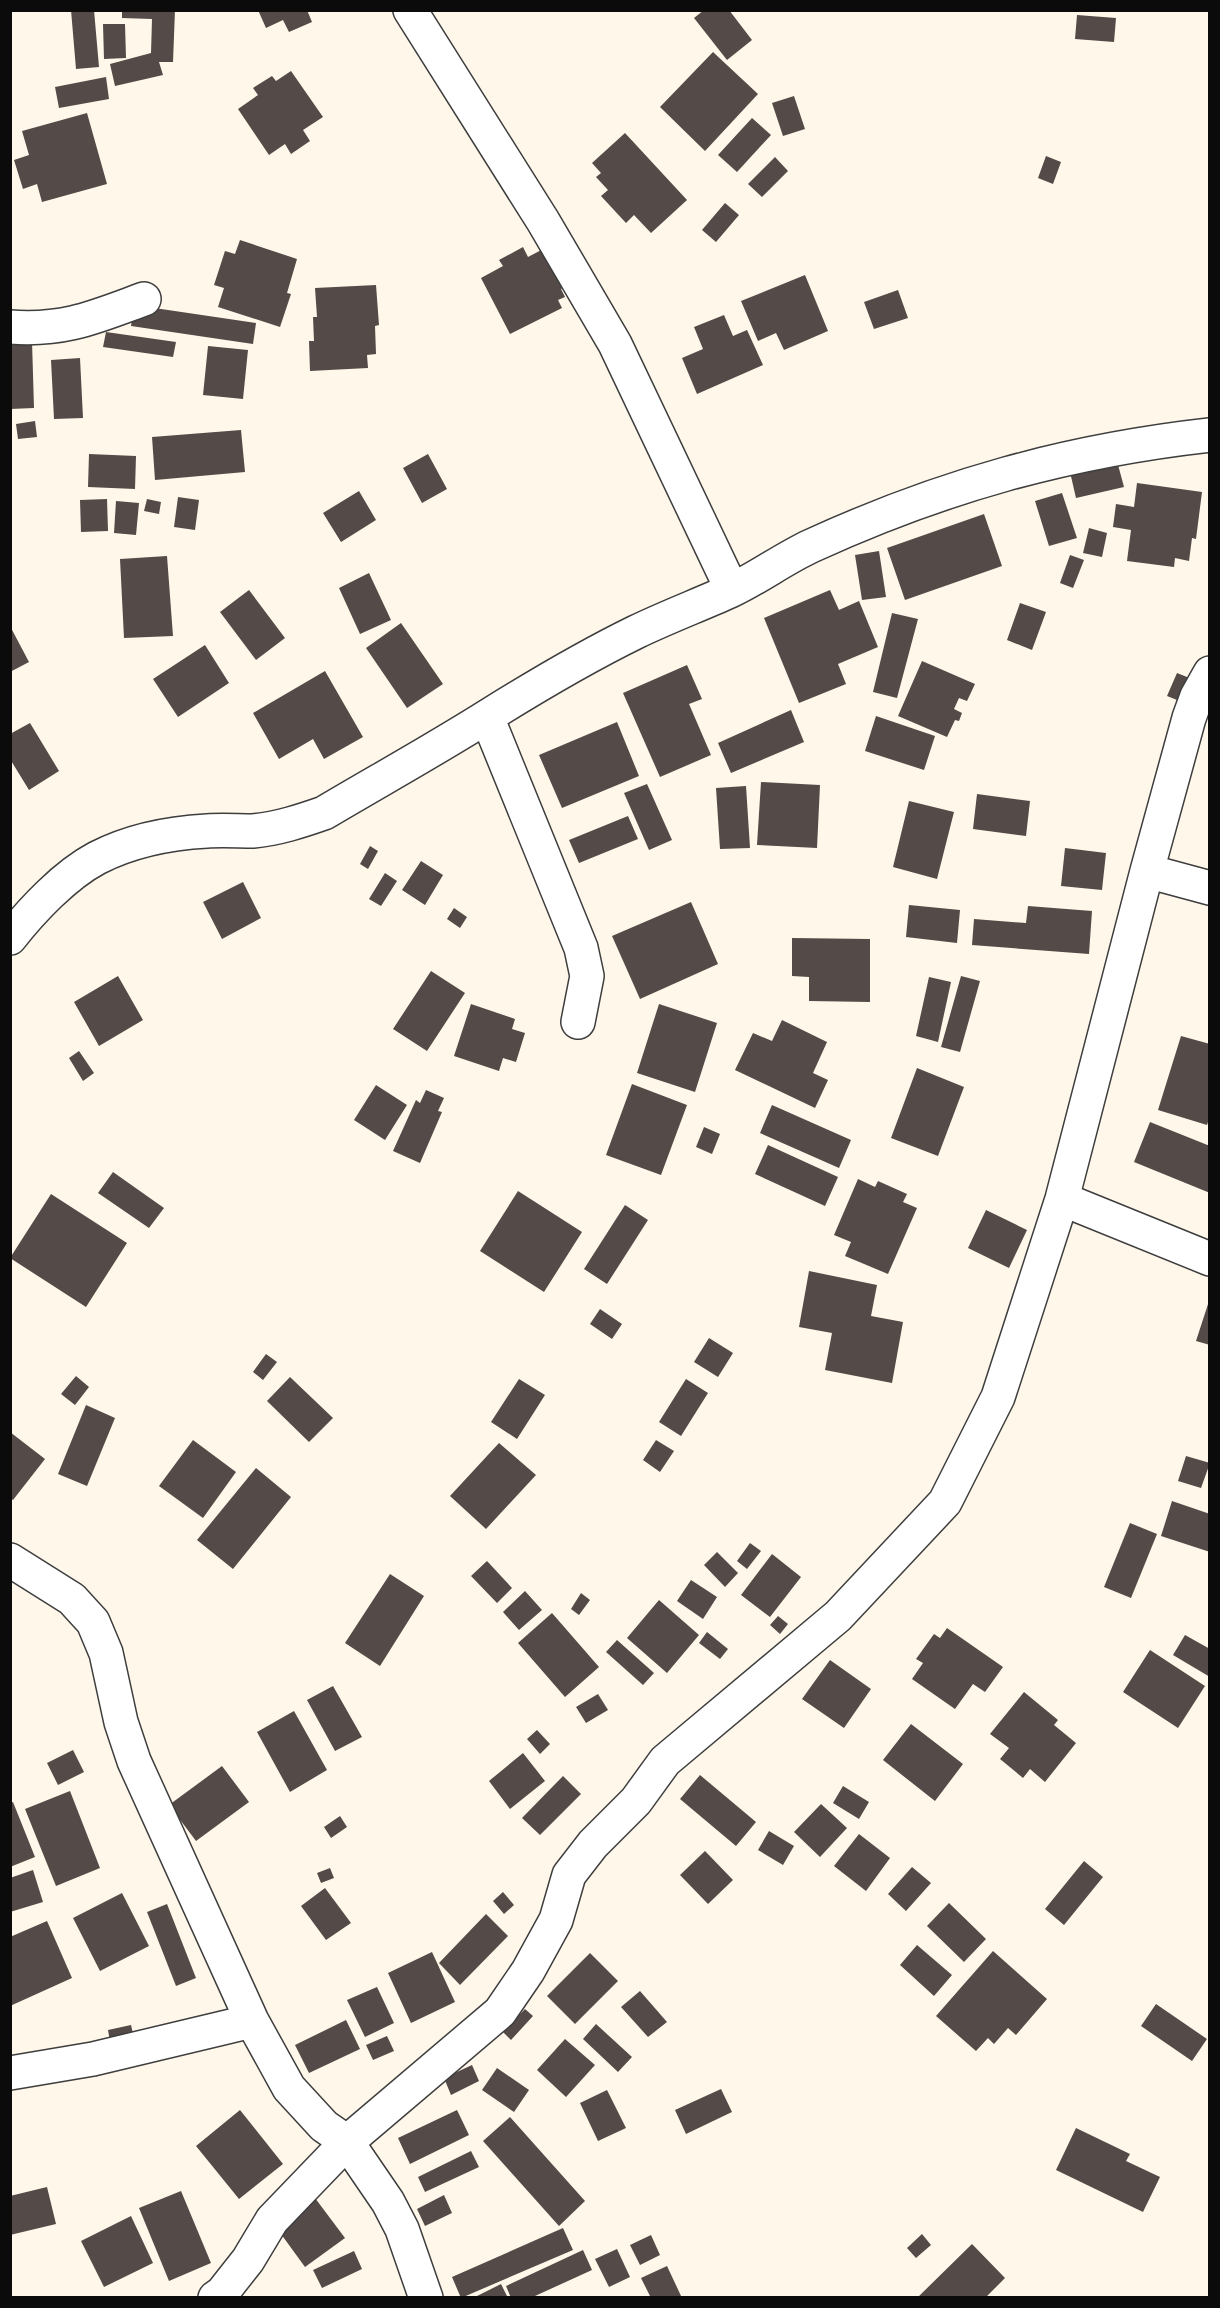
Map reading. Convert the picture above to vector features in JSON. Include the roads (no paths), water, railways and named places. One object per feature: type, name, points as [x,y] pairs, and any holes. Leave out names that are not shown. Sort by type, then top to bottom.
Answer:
[{"type":"street","points":[[410,10],[543,221],[615,344],[732,590]]},
{"type":"street","points":[[10,327],[63,326],[144,299]]},
{"type":"street","points":[[10,938],[27,916],[68,879],[96,858],[138,842],[171,835],[208,831],[254,831],[295,823],[324,813],[487,717],[526,691],[636,632],[732,590],[809,547],[930,496],[1054,460],[1115,447],[1209,435]]},
{"type":"street","points":[[215,2298],[222,2293],[248,2260],[272,2220],[346,2142],[500,2012],[528,1971],[556,1920],[570,1875],[593,1844],[636,1801],[665,1761],[838,1616],[945,1502],[998,1397],[1062,1199],[1189,718],[1197,696],[1209,674]]},
{"type":"street","points":[[487,717],[581,948],[587,976],[578,1022]]},
{"type":"street","points":[[1147,871],[1209,888]]},
{"type":"street","points":[[1062,1199],[1209,1259]]},
{"type":"street","points":[[10,1560],[72,1599],[100,1636],[110,1669],[121,1722],[134,1761],[252,2020],[289,2088],[324,2126],[346,2142],[377,2185],[402,2229],[426,2298]]},
{"type":"street","points":[[10,2073],[93,2059],[252,2020]]}]
